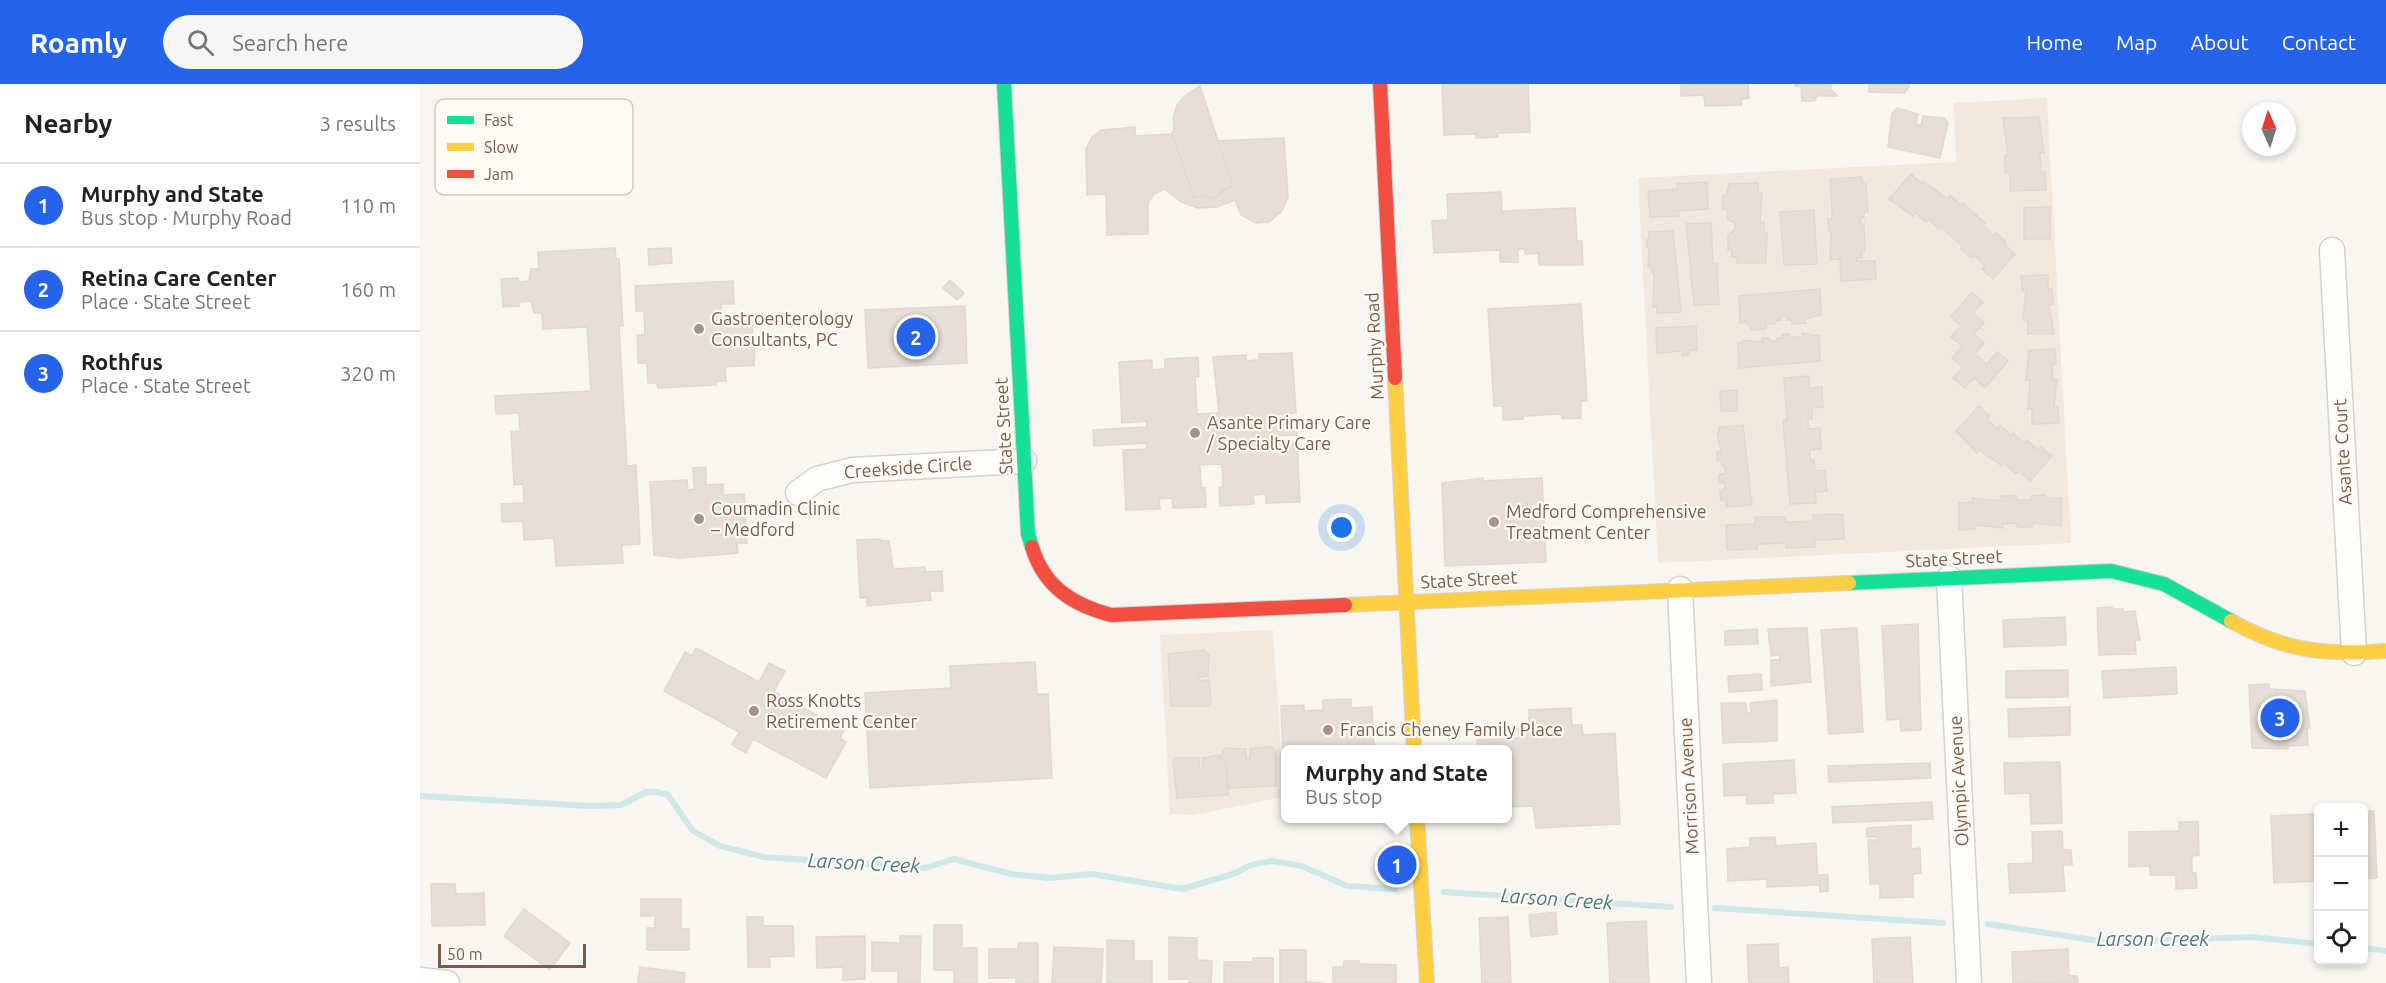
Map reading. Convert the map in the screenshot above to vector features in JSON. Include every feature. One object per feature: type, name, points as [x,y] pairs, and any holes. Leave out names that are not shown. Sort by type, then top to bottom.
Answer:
[{"type":"street","name":"State Street","points":[[1004,84],[1028,534],[1033,558],[1047,581],[1063,596],[1083,609],[1111,615],[2111,571],[2164,584],[2242,628],[2290,648],[2314,652],[2386,651]]},
{"type":"street","name":"Murphy Road","points":[[1380,84],[1414,745]]},
{"type":"street","name":"Asante Court","points":[[2332,250],[2355,653]]},
{"type":"street","name":"Creekside Circle","points":[[798,493],[817,479],[852,470],[1024,461]]},
{"type":"street","name":"Olympic Avenue","points":[[1949,578],[1970,983]]},
{"type":"street","name":"Morrison Avenue","points":[[1680,589],[1699,983]]},
{"type":"street","points":[[1417,823],[1426,983]]},
{"type":"street","points":[[420,980],[447,983]]},
{"type":"shaded area","points":[[2047,98],[2071,543],[1658,563],[1638,178],[1956,162],[1954,103]]},
{"type":"shaded area","points":[[1273,630],[1281,751],[1281,798],[1193,815],[1170,814],[1160,635]]},
{"type":"building","points":[[1442,84],[1528,84],[1530,132],[1498,133],[1498,137],[1476,138],[1476,134],[1444,135]]},
{"type":"building","points":[[1681,84],[1748,84],[1749,98],[1741,99],[1742,105],[1705,106],[1704,95],[1681,96]]},
{"type":"building","points":[[1795,84],[1832,84],[1830,89],[1837,96],[1818,96],[1814,101],[1802,101],[1801,86],[1795,86]]},
{"type":"building","points":[[1869,84],[1909,84],[1909,87],[1904,93],[1869,92]]},
{"type":"building","points":[[1200,86],[1233,186],[1225,189],[1215,198],[1202,196],[1194,198],[1172,132],[1174,132],[1173,118],[1177,105],[1186,95]]},
{"type":"building","points":[[1897,108],[1918,114],[1916,124],[1921,125],[1923,116],[1944,118],[1948,123],[1940,158],[1888,147],[1892,113]]},
{"type":"building","points":[[2039,117],[2044,153],[2040,153],[2041,172],[2045,172],[2046,190],[2010,191],[2010,173],[2005,173],[2005,155],[2008,155],[2003,118]]},
{"type":"building","points":[[1135,127],[1135,136],[1172,134],[1194,198],[1202,196],[1215,198],[1225,189],[1233,186],[1218,141],[1284,138],[1288,197],[1282,211],[1269,222],[1256,223],[1241,215],[1235,200],[1217,207],[1198,208],[1181,202],[1165,189],[1154,194],[1148,202],[1148,234],[1107,235],[1106,194],[1087,195],[1086,149],[1092,137],[1101,130]]},
{"type":"building","points":[[1911,174],[1921,183],[1923,181],[1948,199],[1950,195],[1961,205],[1963,203],[1985,223],[1983,225],[1993,235],[1996,233],[2006,242],[2005,245],[2015,254],[1993,279],[1982,269],[1985,266],[1974,255],[1971,258],[1961,249],[1963,247],[1941,227],[1939,229],[1929,220],[1926,222],[1916,213],[1913,216],[1889,199]]},
{"type":"building","points":[[1862,177],[1863,184],[1866,184],[1868,212],[1864,212],[1864,218],[1860,218],[1861,225],[1864,224],[1865,251],[1862,252],[1862,258],[1857,258],[1857,261],[1875,261],[1876,279],[1841,281],[1840,259],[1830,260],[1831,232],[1829,232],[1828,219],[1832,219],[1832,207],[1830,179]]},
{"type":"building","points":[[1707,182],[1708,209],[1678,211],[1679,216],[1650,217],[1648,191],[1677,189],[1677,184]]},
{"type":"building","points":[[1758,183],[1759,193],[1762,193],[1760,222],[1764,222],[1764,233],[1767,233],[1766,263],[1737,263],[1737,257],[1732,257],[1732,250],[1728,250],[1728,235],[1735,230],[1735,223],[1727,219],[1727,210],[1723,210],[1723,196],[1726,196],[1729,184]]},
{"type":"building","points":[[1501,192],[1502,211],[1575,208],[1577,241],[1582,241],[1583,265],[1539,265],[1538,253],[1525,254],[1525,249],[1518,249],[1518,262],[1500,262],[1500,250],[1434,253],[1432,221],[1448,220],[1447,194]]},
{"type":"building","points":[[2050,207],[2050,239],[2024,239],[2024,208]]},
{"type":"building","points":[[1814,210],[1817,264],[1784,265],[1780,212]]},
{"type":"building","points":[[1711,223],[1713,264],[1717,264],[1719,304],[1694,305],[1686,224]]},
{"type":"building","points":[[1673,231],[1681,312],[1657,313],[1657,307],[1653,307],[1654,273],[1651,267],[1648,267],[1647,239],[1649,239],[1649,232]]},
{"type":"building","points":[[615,248],[616,259],[619,259],[623,326],[619,326],[627,466],[636,465],[640,544],[622,545],[623,563],[556,566],[554,538],[524,540],[523,521],[502,522],[501,504],[524,503],[523,484],[514,485],[511,432],[520,431],[519,413],[496,414],[495,396],[591,391],[587,327],[543,329],[542,313],[534,313],[531,301],[519,302],[519,306],[503,307],[501,279],[518,278],[519,282],[529,281],[531,269],[539,269],[538,252]]},
{"type":"building","points":[[671,248],[672,263],[649,265],[648,249]]},
{"type":"building","points":[[2048,275],[2048,289],[2052,289],[2053,304],[2049,305],[2054,334],[2028,334],[2028,320],[2023,320],[2026,291],[2022,291],[2021,276]]},
{"type":"building","points":[[950,280],[964,293],[957,300],[943,288]]},
{"type":"building","name":"Gastroenterology Consultants, PC","points":[[733,281],[734,304],[721,304],[722,323],[752,321],[753,338],[756,337],[754,365],[725,367],[726,381],[716,381],[716,385],[658,388],[657,383],[648,383],[647,363],[638,363],[637,335],[645,335],[644,311],[636,311],[635,286]]},
{"type":"building","points":[[1820,289],[1821,315],[1805,319],[1806,323],[1792,324],[1792,320],[1787,320],[1787,316],[1781,316],[1781,320],[1775,321],[1775,324],[1766,324],[1766,329],[1752,330],[1747,322],[1740,323],[1739,296]]},
{"type":"building","points":[[1972,292],[1983,302],[1973,313],[1984,323],[1974,334],[1984,343],[1975,354],[1987,364],[1997,352],[2008,361],[1985,388],[1974,378],[1965,388],[1953,378],[1963,367],[1952,358],[1962,346],[1951,337],[1961,326],[1951,317]]},
{"type":"building","points":[[1581,304],[1587,401],[1581,401],[1581,418],[1562,419],[1561,414],[1523,416],[1523,419],[1503,420],[1503,406],[1494,406],[1488,309]]},
{"type":"building","points":[[965,306],[967,363],[868,368],[865,310]]},
{"type":"building","points":[[1696,326],[1697,350],[1689,351],[1689,355],[1682,356],[1682,351],[1657,353],[1656,328]]},
{"type":"building","points":[[1802,333],[1819,336],[1820,361],[1739,368],[1738,343],[1742,343],[1742,340],[1762,342],[1762,338],[1769,338],[1770,341],[1777,341],[1777,338],[1782,338],[1782,334],[1802,337]]},
{"type":"building","points":[[2055,349],[2056,364],[2052,365],[2053,379],[2057,379],[2054,407],[2058,407],[2059,423],[2032,424],[2032,409],[2028,409],[2030,380],[2026,380],[2029,350]]},
{"type":"building","name":"Asante Primary Care / Specialty Care","points":[[1292,353],[1296,413],[1272,415],[1272,421],[1296,420],[1297,435],[1273,436],[1273,442],[1297,441],[1300,502],[1266,503],[1266,494],[1253,495],[1254,504],[1220,506],[1219,487],[1223,487],[1222,464],[1200,465],[1201,488],[1205,488],[1206,507],[1173,508],[1172,498],[1159,499],[1160,509],[1126,510],[1123,450],[1147,449],[1146,443],[1094,446],[1093,430],[1147,427],[1146,421],[1122,423],[1119,362],[1152,360],[1152,370],[1165,369],[1165,359],[1198,357],[1199,376],[1195,377],[1197,414],[1219,413],[1213,357],[1246,355],[1246,361],[1259,360],[1259,354]]},
{"type":"building","points":[[1809,376],[1810,388],[1822,387],[1823,407],[1812,408],[1812,419],[1808,419],[1808,429],[1820,428],[1821,449],[1810,450],[1810,460],[1814,460],[1815,471],[1825,470],[1827,491],[1815,492],[1816,503],[1790,504],[1783,420],[1787,420],[1784,378]]},
{"type":"building","points":[[1737,390],[1737,411],[1721,411],[1720,391]]},
{"type":"building","points":[[1979,406],[1990,416],[1987,419],[1997,429],[2000,425],[2024,443],[2027,440],[2038,450],[2041,447],[2052,456],[2030,481],[2019,471],[2016,474],[2004,463],[2002,466],[1979,450],[1977,453],[1956,431]]},
{"type":"building","points":[[1743,425],[1752,505],[1726,507],[1726,500],[1721,501],[1720,490],[1725,489],[1724,482],[1719,483],[1719,474],[1725,474],[1725,466],[1722,466],[1722,461],[1717,461],[1717,452],[1721,452],[1717,433],[1719,433],[1719,427]]},
{"type":"building","name":"Coumadin Clinic – Medford","points":[[706,467],[706,485],[723,484],[723,495],[744,494],[747,543],[737,543],[738,553],[681,558],[654,555],[650,482],[687,480],[688,490],[694,489],[693,468]]},
{"type":"building","name":"Medford Comprehensive Treatment Center","points":[[1483,478],[1483,481],[1542,478],[1546,562],[1445,566],[1442,483]]},
{"type":"building","points":[[2045,495],[2046,498],[2061,498],[2061,526],[2032,523],[2032,527],[2017,527],[2017,523],[2003,524],[2003,528],[1974,525],[1975,529],[1959,530],[1959,503],[1973,502],[1972,498],[2002,501],[2001,496],[2016,496],[2016,500],[2031,500],[2031,496]]},
{"type":"building","points":[[1843,514],[1844,539],[1815,540],[1815,547],[1786,548],[1786,543],[1757,544],[1757,549],[1727,550],[1726,525],[1755,524],[1755,517],[1785,517],[1786,522],[1813,521],[1813,515]]},
{"type":"building","points":[[880,539],[880,541],[889,541],[893,569],[925,567],[925,572],[942,571],[943,591],[930,591],[931,600],[867,606],[867,598],[860,598],[857,540]]},
{"type":"building","points":[[2112,607],[2112,609],[2123,609],[2123,612],[2135,611],[2140,640],[2135,640],[2136,654],[2099,655],[2097,608]]},
{"type":"building","points":[[2065,617],[2066,645],[2004,647],[2003,620]]},
{"type":"building","points":[[1918,624],[1921,730],[1901,731],[1900,719],[1887,720],[1882,626]]},
{"type":"building","points":[[1807,628],[1811,682],[1771,686],[1771,660],[1780,660],[1780,655],[1771,656],[1768,629]]},
{"type":"building","points":[[1857,628],[1863,732],[1829,734],[1821,630]]},
{"type":"building","points":[[1757,629],[1758,644],[1725,645],[1725,631]]},
{"type":"building","name":"Ross Knotts Retirement Center","points":[[696,648],[759,682],[769,663],[785,671],[774,692],[844,730],[840,738],[846,742],[826,778],[753,739],[746,753],[732,745],[739,732],[664,691],[685,652],[692,656]]},
{"type":"building","points":[[1204,650],[1209,655],[1208,676],[1199,677],[1199,681],[1209,680],[1211,702],[1207,706],[1171,706],[1168,654]]},
{"type":"building","points":[[1035,662],[1037,694],[1048,694],[1052,778],[870,788],[865,693],[951,688],[950,666]]},
{"type":"building","points":[[2176,667],[2177,694],[2104,698],[2102,671]]},
{"type":"building","points":[[2068,670],[2068,697],[2006,698],[2006,671]]},
{"type":"building","points":[[1761,674],[1762,690],[1729,692],[1728,676]]},
{"type":"building","points":[[2269,684],[2269,689],[2305,691],[2310,728],[2307,728],[2308,745],[2288,746],[2288,749],[2252,748],[2249,685]]},
{"type":"building","name":"Francis Cheney Family Place","points":[[1351,699],[1351,708],[1372,707],[1374,745],[1283,745],[1281,706],[1304,705],[1304,711],[1323,710],[1323,700]]},
{"type":"building","points":[[1777,700],[1777,741],[1723,743],[1721,703],[1746,703],[1747,713],[1751,712],[1750,703]]},
{"type":"building","points":[[2070,707],[2070,735],[2009,737],[2008,709]]},
{"type":"building","points":[[1571,708],[1572,725],[1582,725],[1583,735],[1615,733],[1620,824],[1536,828],[1533,806],[1512,807],[1512,745],[1478,745],[1477,740],[1519,738],[1518,728],[1529,727],[1529,710]]},
{"type":"building","points":[[1271,746],[1276,751],[1276,786],[1228,788],[1226,763],[1220,757],[1225,748],[1246,749],[1246,758],[1250,758],[1250,749]]},
{"type":"building","points":[[1218,755],[1226,763],[1228,795],[1177,798],[1173,762],[1177,758],[1199,758],[1199,768],[1203,768],[1202,758]]},
{"type":"building","points":[[1794,760],[1796,793],[1773,794],[1773,803],[1747,804],[1746,795],[1724,796],[1723,764]]},
{"type":"building","points":[[2060,762],[2062,823],[2031,824],[2030,793],[2005,794],[2004,763]]},
{"type":"building","points":[[1930,763],[1931,778],[1829,782],[1828,766]]},
{"type":"building","points":[[1932,802],[1933,819],[1833,823],[1832,807]]},
{"type":"building","points":[[2368,811],[2374,811],[2377,878],[2368,878]]},
{"type":"building","points":[[2314,814],[2314,881],[2274,883],[2271,816]]},
{"type":"building","points":[[2179,822],[2198,822],[2199,855],[2192,856],[2192,873],[2196,873],[2197,888],[2176,889],[2176,875],[2150,875],[2150,866],[2129,867],[2129,832],[2179,831]]},
{"type":"building","points":[[1911,825],[1911,849],[1920,848],[1921,873],[1913,874],[1913,897],[1880,898],[1880,884],[1870,884],[1868,840],[1878,840],[1878,837],[1867,837],[1867,828]]},
{"type":"building","points":[[2062,831],[2063,850],[2071,850],[2072,865],[2063,865],[2065,891],[2010,893],[2008,864],[2033,863],[2032,832]]},
{"type":"building","points":[[1775,837],[1776,846],[1816,843],[1818,885],[1767,887],[1767,879],[1728,881],[1727,849],[1750,847],[1750,838]]},
{"type":"building","points":[[1819,875],[1828,875],[1828,891],[1820,892]]},
{"type":"building","points":[[431,884],[455,884],[456,894],[484,893],[485,925],[432,926]]},
{"type":"building","points":[[641,899],[681,899],[681,929],[689,929],[689,950],[647,950],[647,928],[655,928],[655,916],[641,916]]},
{"type":"building","points":[[524,909],[570,943],[550,970],[504,936]]},
{"type":"building","points":[[1556,912],[1557,934],[1531,937],[1529,915]]},
{"type":"building","points":[[747,917],[763,917],[763,926],[793,926],[794,956],[769,957],[770,967],[748,967]]},
{"type":"building","points":[[1508,917],[1511,983],[1482,983],[1479,918]]},
{"type":"building","points":[[1646,921],[1649,983],[1610,983],[1607,923]]},
{"type":"building","points":[[934,925],[962,925],[962,948],[977,948],[977,983],[954,983],[954,970],[934,970]]},
{"type":"building","points":[[865,936],[865,979],[843,980],[843,967],[817,968],[816,937]]},
{"type":"building","points":[[900,936],[921,936],[920,982],[898,982],[898,971],[872,971],[872,942],[900,943]]},
{"type":"building","points":[[1169,937],[1197,938],[1197,960],[1212,961],[1211,983],[1189,983],[1189,979],[1169,979]]},
{"type":"building","points":[[1910,937],[1913,983],[1874,983],[1872,939]]},
{"type":"building","points":[[1107,940],[1134,941],[1134,961],[1152,961],[1152,983],[1107,983]]},
{"type":"building","points":[[1018,943],[1038,943],[1038,983],[1016,983],[1016,978],[989,978],[989,949],[1018,949]]},
{"type":"building","points":[[1778,944],[1779,968],[1788,967],[1789,983],[1749,983],[1747,945]]},
{"type":"building","points":[[1054,947],[1103,949],[1101,983],[1052,983]]},
{"type":"building","points":[[2068,949],[2069,976],[2077,976],[2078,983],[2013,982],[2012,952]]},
{"type":"building","points":[[1280,950],[1306,950],[1306,982],[1324,983],[1280,983]]},
{"type":"building","points":[[1253,958],[1273,958],[1273,983],[1224,983],[1224,962],[1253,962]]},
{"type":"building","points":[[1344,961],[1359,961],[1359,964],[1396,965],[1396,983],[1333,983],[1333,967],[1343,967]]},
{"type":"building","points":[[640,967],[685,973],[684,983],[638,982]]},
{"type":"waterway","name":"Larson Creek","points":[[420,796],[590,806],[621,805],[646,792],[657,792],[668,795],[693,831],[720,846],[764,857],[925,868],[954,859],[1011,874],[1050,878],[1092,874],[1182,889],[1233,874],[1251,865],[1272,861],[1302,866],[1347,886],[1395,889]]},
{"type":"waterway","name":"Larson Creek","points":[[1444,892],[1671,907]]},
{"type":"waterway","name":"Larson Creek","points":[[1715,908],[1943,923]]},
{"type":"waterway","name":"Larson Creek","points":[[1988,924],[2106,942],[2252,937],[2314,944]]},
{"type":"waterway","name":"Larson Creek","points":[[2368,949],[2386,951]]},
{"type":"traffic: fast","points":[[1004,84],[1028,534],[1032,547]]},
{"type":"traffic: fast","points":[[1849,583],[2111,571],[2164,584],[2231,621]]},
{"type":"traffic: slow","points":[[1395,378],[1414,745]]},
{"type":"traffic: slow","points":[[1345,605],[1849,583]]},
{"type":"traffic: slow","points":[[2231,621],[2270,639],[2306,649],[2344,652],[2386,651]]},
{"type":"traffic: slow","points":[[1417,823],[1427,983]]},
{"type":"traffic: jam","points":[[1380,84],[1395,378]]},
{"type":"traffic: jam","points":[[1032,547],[1044,573],[1062,592],[1084,606],[1111,615],[1345,605]]},
{"type":"place","name":"Gastroenterology Consultants, PC","points":[[699,329]]},
{"type":"place","name":"Retina Care Center","points":[[916,337]]},
{"type":"place","name":"Asante Primary Care / Specialty Care","points":[[1195,433]]},
{"type":"place","name":"Coumadin Clinic – Medford","points":[[699,519]]},
{"type":"place","name":"Medford Comprehensive Treatment Center","points":[[1494,522]]},
{"type":"place","name":"Ross Knotts Retirement Center","points":[[754,711]]},
{"type":"place","name":"Rothfus","points":[[2280,718]]},
{"type":"place","name":"Francis Cheney Family Place","points":[[1328,730]]},
{"type":"place","name":"Murphy and State","points":[[1397,865]]}]
